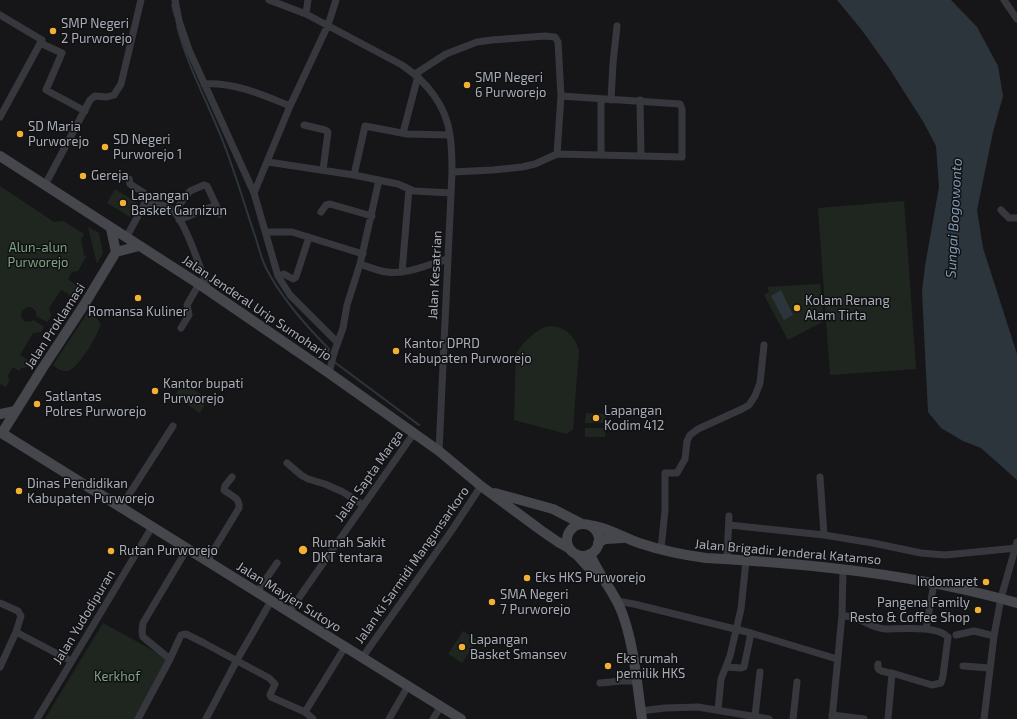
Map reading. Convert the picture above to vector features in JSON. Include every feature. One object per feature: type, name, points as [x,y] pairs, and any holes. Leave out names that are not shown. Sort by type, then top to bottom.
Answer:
[{"type":"main road","name":"Jalan Jenderal Urip Sumoharjo","points":[[0,156],[330,370],[439,451],[481,486],[491,492]]},
{"type":"main road","points":[[111,229],[116,252],[139,246]]},
{"type":"main road","name":"Jalan Proklamasi","points":[[1,433],[84,305],[116,252]]},
{"type":"main road","points":[[0,414],[15,411]]},
{"type":"main road","name":"Jalan Mayjen Sutoyo","points":[[1,433],[461,719]]},
{"type":"main road","points":[[491,492],[552,538],[573,551],[580,555],[590,554],[596,548],[598,542],[596,532],[585,524],[572,528],[568,532],[567,543],[573,551],[615,597]]},
{"type":"main road","name":"Jalan Brigadir Jenderal Katamso","points":[[491,492],[553,509],[585,524],[607,529],[649,546],[661,548],[686,556],[843,569],[934,583],[1017,603]]},
{"type":"main road","points":[[598,542],[605,539],[627,538]]},
{"type":"main road","points":[[590,554],[596,568],[615,597],[628,631],[641,715]]},
{"type":"street","points":[[45,185],[93,97],[110,97],[114,95],[121,84],[141,0]]},
{"type":"street","points":[[175,0],[189,50],[254,193],[278,276],[290,295],[337,342]]},
{"type":"street","name":"Jalan Kesatrian","points":[[269,0],[306,14],[402,65],[416,75],[431,90],[442,110],[450,135],[452,172],[439,451]]},
{"type":"street","points":[[306,14],[308,0]]},
{"type":"street","points":[[254,193],[290,106],[328,25],[336,0]]},
{"type":"street","points":[[1004,0],[1017,19]]},
{"type":"street","points":[[0,16],[42,40],[0,117]]},
{"type":"street","points":[[611,100],[617,26]]},
{"type":"street","points":[[403,134],[416,75],[446,54],[477,42],[553,36],[558,42],[561,96],[558,154]]},
{"type":"street","points":[[40,43],[62,53],[46,90],[85,110]]},
{"type":"street","points":[[204,84],[218,83],[238,87],[290,106]]},
{"type":"street","points":[[452,172],[522,167],[535,164],[558,154],[682,156],[682,109],[679,103],[561,96]]},
{"type":"street","points":[[601,99],[601,155]]},
{"type":"street","points":[[640,100],[641,156]]},
{"type":"street","points":[[304,125],[328,132],[323,170]]},
{"type":"street","points":[[354,175],[364,126],[403,134],[450,135]]},
{"type":"street","points":[[268,162],[380,180],[423,192],[451,193]]},
{"type":"street","points":[[126,238],[147,199],[144,193],[130,184],[129,179]]},
{"type":"street","points":[[330,370],[337,342],[343,328],[347,305],[360,264],[380,180]]},
{"type":"street","points":[[174,212],[190,191],[204,185],[207,186],[220,214]]},
{"type":"street","points":[[402,272],[409,189]]},
{"type":"street","points":[[145,204],[155,202],[174,212],[196,255],[208,290]]},
{"type":"street","points":[[321,212],[326,205],[330,204],[372,216]]},
{"type":"street","points":[[179,220],[216,205]]},
{"type":"street","points":[[1001,210],[1009,218],[1017,218]]},
{"type":"street","points":[[266,232],[292,232],[362,254]]},
{"type":"street","points":[[278,276],[284,274],[293,279],[296,277],[309,237]]},
{"type":"street","points":[[360,264],[385,272],[402,272],[448,259]]},
{"type":"street","points":[[181,328],[189,315],[187,305],[199,284]]},
{"type":"street","points":[[661,548],[665,510],[665,473],[677,473],[679,470],[685,459],[687,441],[690,435],[698,429],[749,405],[755,396],[760,383],[764,345]]},
{"type":"street","points":[[121,507],[173,426]]},
{"type":"street","name":"Jalan Sapta Marga","points":[[289,612],[414,433]]},
{"type":"street","points":[[287,463],[308,479],[325,484],[343,492],[363,505]]},
{"type":"street","points":[[207,561],[239,508],[239,503],[236,497],[224,490],[225,486],[232,477]]},
{"type":"street","points":[[820,477],[824,535]]},
{"type":"street","name":"Jalan Ki Sarmidi Mangunsarkoro","points":[[362,658],[481,486]]},
{"type":"street","points":[[727,559],[729,516]]},
{"type":"street","points":[[729,525],[824,535],[921,553],[945,555],[1017,546],[1001,598],[994,636],[984,719]]},
{"type":"street","name":"Jalan Yudodipuran","points":[[37,719],[152,527]]},
{"type":"street","points":[[170,659],[143,637],[142,627],[188,549]]},
{"type":"street","points":[[718,710],[721,679],[730,656],[740,609],[746,561]]},
{"type":"street","points":[[257,592],[277,563]]},
{"type":"street","points":[[843,569],[842,615],[832,717],[864,719]]},
{"type":"street","points":[[926,630],[934,583]]},
{"type":"street","points":[[615,597],[634,604],[751,633],[837,659]]},
{"type":"street","points":[[208,718],[237,660],[271,601]]},
{"type":"street","points":[[0,603],[20,612],[21,616],[16,632],[0,667]]},
{"type":"street","points":[[842,615],[861,620],[875,628],[906,628],[926,630],[942,632],[948,637],[944,676],[941,683],[932,685],[892,673],[883,672],[878,669],[878,664]]},
{"type":"street","points":[[956,635],[974,631],[994,636]]},
{"type":"street","points":[[16,632],[71,661]]},
{"type":"street","points":[[726,667],[744,667],[751,633]]},
{"type":"street","points":[[138,719],[181,636],[186,634],[237,660],[275,682],[270,695],[271,697],[306,712],[313,719]]},
{"type":"street","points":[[306,712],[345,647]]},
{"type":"street","points":[[963,666],[990,668]]},
{"type":"street","points":[[755,716],[760,672]]},
{"type":"street","points":[[888,719],[892,673]]},
{"type":"street","points":[[600,683],[621,681],[636,682]]},
{"type":"street","points":[[793,719],[797,682]]},
{"type":"street","points":[[389,719],[408,686]]},
{"type":"street","points":[[433,719],[440,706]]},
{"type":"street","points":[[641,715],[685,706],[718,710],[745,717],[755,716],[769,719]]},
{"type":"green space","name":"Alun-alun Purworejo","points":[[0,186],[54,222],[63,221],[84,234],[81,240],[84,255],[86,257],[78,271],[72,272],[68,279],[77,286],[77,294],[75,298],[61,290],[49,308],[51,316],[47,322],[36,316],[36,311],[31,307],[27,307],[22,311],[21,317],[24,321],[30,322],[34,320],[44,327],[41,332],[33,333],[20,355],[32,363],[29,367],[21,368],[19,371],[13,367],[8,375],[9,381],[6,387],[0,384]]},
{"type":"green space","name":"Lapangan Basket Garnizun","points":[[115,189],[138,204],[130,217],[107,203]]},
{"type":"green space","points":[[904,201],[916,369],[830,375],[818,208]]},
{"type":"green space","points":[[88,227],[99,233],[103,253],[97,264]]},
{"type":"green space","name":"Kolam Renang Alam Tirta","points":[[820,284],[824,321],[788,340],[764,295],[769,292],[767,287]]},
{"type":"green space","points":[[88,312],[99,321],[100,327],[84,356],[70,370],[63,371],[53,365]]},
{"type":"green space","name":"Lapangan Kodim 412","points":[[550,326],[560,328],[572,336],[579,350],[573,429],[567,434],[514,420],[516,354],[522,345],[535,333],[545,327]]},
{"type":"green space","points":[[182,382],[208,399],[200,413],[175,396]]},
{"type":"green space","name":"Lapangan Kodim 412","points":[[586,413],[606,414],[605,423],[585,423]]},
{"type":"green space","name":"Lapangan Kodim 412","points":[[585,428],[605,428],[605,437],[585,437]]},
{"type":"green space","name":"Kerkhof","points":[[103,623],[170,660],[141,719],[45,719]]},
{"type":"green space","name":"Lapangan Basket Smansev","points":[[463,631],[477,640],[462,663],[448,654]]},
{"type":"water","name":"Sungai Bogowonto","points":[[837,0],[951,0],[977,27],[998,66],[1003,96],[993,132],[977,210],[983,248],[1017,354],[1017,480],[981,448],[963,441],[941,428],[928,412],[922,291],[939,187],[936,146],[924,123],[889,68],[861,29]]},
{"type":"water","points":[[781,290],[793,315],[784,320],[771,296]]},
{"type":"waterway","points":[[172,5],[175,16]]},
{"type":"waterway","points":[[177,26],[186,55],[226,150],[266,268],[294,311],[329,349],[327,355],[330,358]]},
{"type":"waterway","points":[[333,361],[419,425]]},
{"type":"place","name":"SMP Negeri 2 Purworejo","points":[[53,31]]},
{"type":"place","name":"SMP Negeri 6 Purworejo","points":[[467,85]]},
{"type":"place","name":"SD Maria Purworejo","points":[[20,134]]},
{"type":"place","name":"SD Negeri Purworejo 1","points":[[105,147]]},
{"type":"place","name":"Gereja","points":[[83,176]]},
{"type":"place","name":"Lapangan Basket Garnizun","points":[[123,203]]},
{"type":"place","name":"Romansa Kuliner","points":[[138,298]]},
{"type":"place","name":"Kolam Renang Alam Tirta","points":[[797,308]]},
{"type":"place","name":"Kantor DPRD Kabupaten Purworejo","points":[[396,351]]},
{"type":"place","name":"Kantor bupati Purworejo","points":[[155,391]]},
{"type":"place","name":"Satlantas Polres Purworejo","points":[[37,404]]},
{"type":"place","name":"Lapangan Kodim 412","points":[[596,418]]},
{"type":"place","name":"Dinas Pendidikan Kabupaten Purworejo","points":[[19,491]]},
{"type":"place","name":"Rumah Sakit DKT tentara","points":[[303,550]]},
{"type":"place","name":"Rutan Purworejo","points":[[111,551]]},
{"type":"place","name":"Eks HKS Purworejo","points":[[527,578]]},
{"type":"place","name":"Indomaret","points":[[986,582]]},
{"type":"place","name":"SMA Negeri 7 Purworejo","points":[[492,602]]},
{"type":"place","name":"Pangena Family Resto & Coffee Shop","points":[[978,610]]},
{"type":"place","name":"Lapangan Basket Smansev","points":[[462,647]]},
{"type":"place","name":"Eks rumah pemilik HKS","points":[[608,666]]}]
